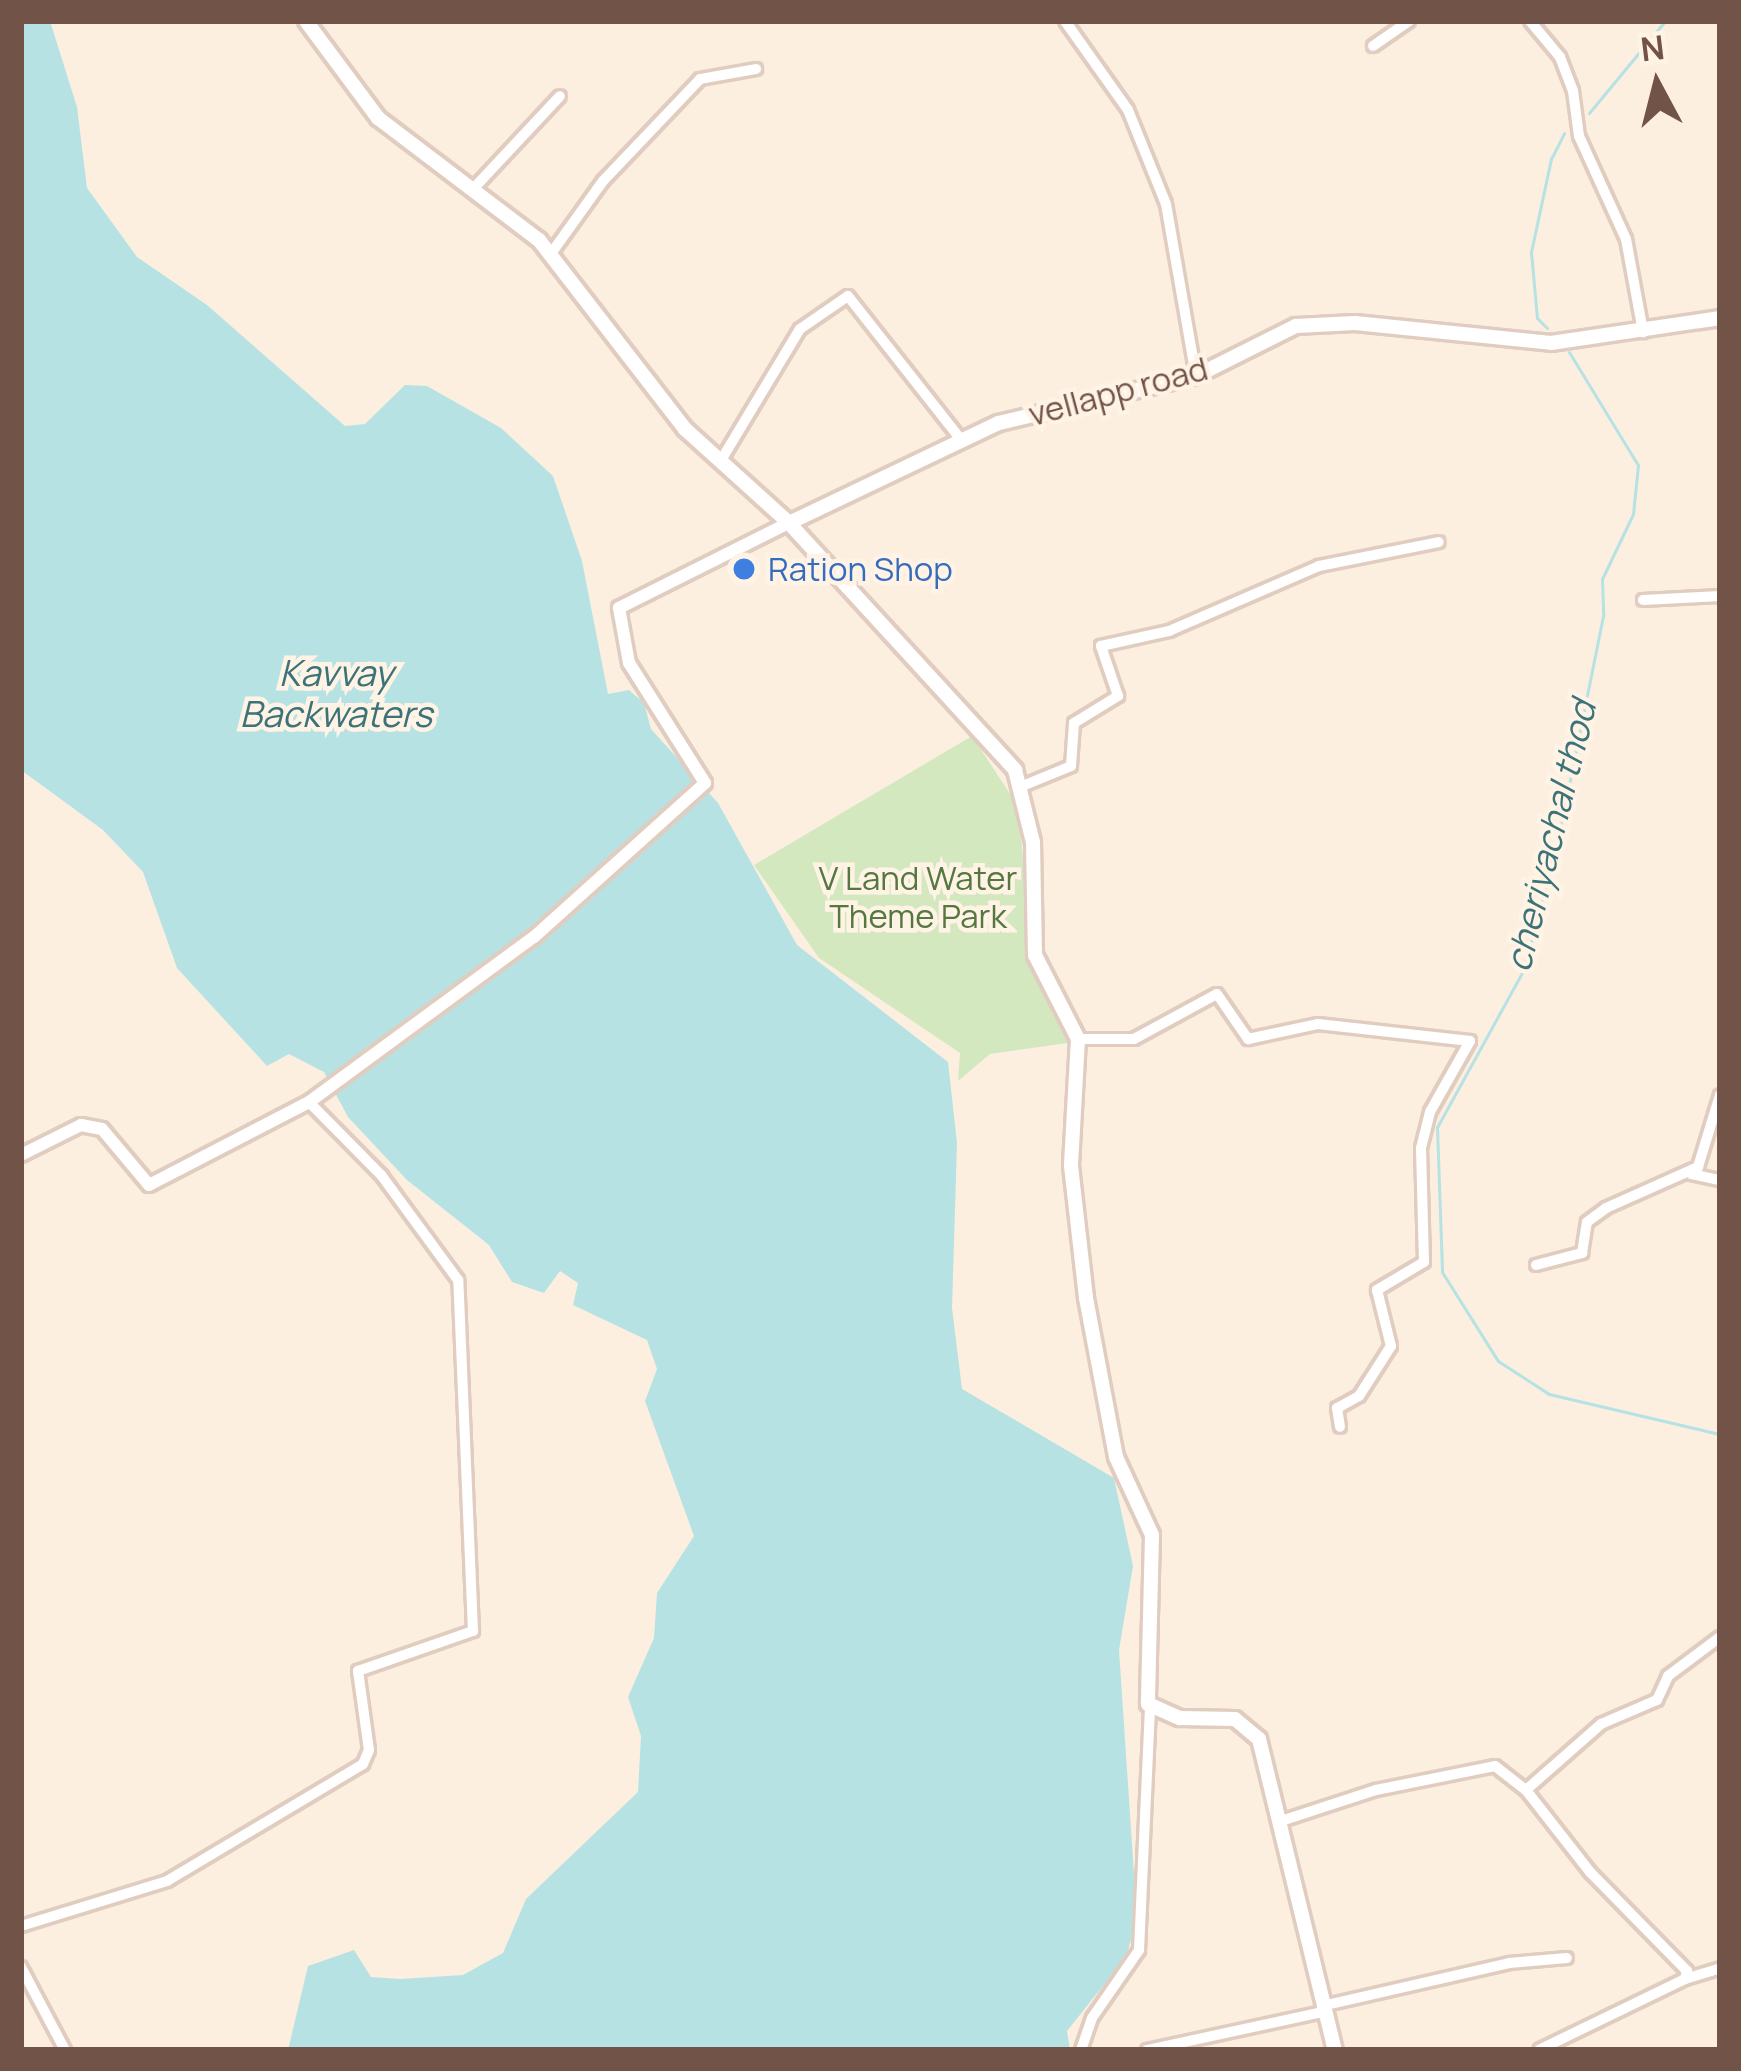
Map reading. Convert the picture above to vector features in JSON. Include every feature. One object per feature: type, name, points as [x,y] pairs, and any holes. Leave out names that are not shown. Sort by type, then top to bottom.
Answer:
[{"type":"main road","points":[[306,21],[378,118],[473,189],[550,255],[685,430],[789,523],[992,739],[1020,788],[1033,842],[1035,955],[1078,1039],[1071,1166],[1078,1241],[1116,1457],[1152,1535],[1150,1708],[1248,1725],[1258,1739],[1335,2050]]},
{"type":"main road","name":"vellapp road","points":[[789,523],[962,441],[1061,405],[1196,376],[1296,326],[1355,322],[1551,344],[1720,318]]},
{"type":"street","points":[[1065,21],[1128,110],[1166,204],[1196,376]]},
{"type":"street","points":[[1372,46],[1409,21]]},
{"type":"street","points":[[1530,21],[1560,57],[1573,91],[1579,136],[1626,239],[1643,332]]},
{"type":"street","points":[[550,255],[603,181],[700,79],[756,68]]},
{"type":"street","points":[[473,189],[560,95]]},
{"type":"street","points":[[720,462],[800,329],[848,296],[962,441]]},
{"type":"street","name":"vellapp road","points":[[309,1102],[534,937],[704,783],[629,663],[619,608],[789,523]]},
{"type":"street","points":[[1020,788],[1071,766],[1074,723],[1118,696],[1101,646],[1245,603],[1319,566],[1439,542]]},
{"type":"street","points":[[1643,600],[1720,596]]},
{"type":"street","points":[[1078,1039],[1134,1039],[1217,994],[1248,1039],[1318,1024],[1471,1041],[1430,1112],[1421,1148],[1424,1262],[1377,1290],[1390,1346],[1359,1396],[1337,1408],[1340,1427]]},
{"type":"street","points":[[1691,1174],[1720,1095]]},
{"type":"street","points":[[21,1156],[81,1125],[102,1129],[149,1185],[309,1102],[382,1176],[458,1280],[473,1631],[358,1670],[369,1750],[363,1764],[167,1881],[21,1926]]},
{"type":"street","points":[[1536,1265],[1582,1252],[1587,1222],[1606,1208],[1691,1174],[1720,1180]]},
{"type":"street","points":[[1526,1790],[1601,1724],[1657,1700],[1669,1676],[1720,1637]]},
{"type":"street","points":[[1081,2050],[1085,2031],[1139,1950],[1150,1708]]},
{"type":"street","points":[[1278,1822],[1376,1790],[1495,1766],[1526,1790],[1590,1872],[1687,1971],[1685,1979]]},
{"type":"street","points":[[1147,2050],[1509,1963],[1567,1958]]},
{"type":"street","points":[[21,1966],[65,2050]]},
{"type":"street","points":[[1539,2050],[1685,1979],[1720,1968]]},
{"type":"green space","name":"V Land Water Theme Park","points":[[972,736],[1018,806],[1034,970],[1075,1042],[990,1054],[958,1081],[960,1053],[819,958],[754,865]]},
{"type":"water","name":"Kavvay Backwaters","points":[[21,21],[50,21],[77,107],[87,188],[137,257],[207,305],[345,426],[365,424],[405,385],[427,386],[501,428],[553,476],[582,561],[608,694],[629,690],[644,703],[651,729],[718,803],[797,945],[948,1062],[957,1143],[952,1308],[962,1389],[1114,1478],[1133,1566],[1119,1650],[1137,1919],[1126,1957],[1067,2031],[1070,2050],[288,2050],[308,1966],[354,1950],[371,1977],[463,1975],[503,1953],[526,1899],[638,1792],[641,1736],[628,1697],[654,1638],[657,1593],[694,1536],[645,1401],[657,1369],[647,1340],[573,1305],[578,1283],[560,1271],[544,1293],[512,1282],[489,1245],[407,1180],[348,1117],[324,1072],[289,1054],[267,1066],[177,968],[143,872],[103,830],[21,770]]},
{"type":"waterway","points":[[1589,113],[1665,21]]},
{"type":"waterway","points":[[1547,328],[1537,318],[1531,252],[1551,159],[1564,133]]},
{"type":"waterway","name":"cheriyachal thod","points":[[1569,352],[1638,465],[1633,514],[1602,579],[1603,616],[1560,830],[1524,969],[1437,1127],[1442,1272],[1498,1361],[1549,1394],[1720,1434]]},
{"type":"place","name":"Ration Shop","points":[[744,569]]}]
